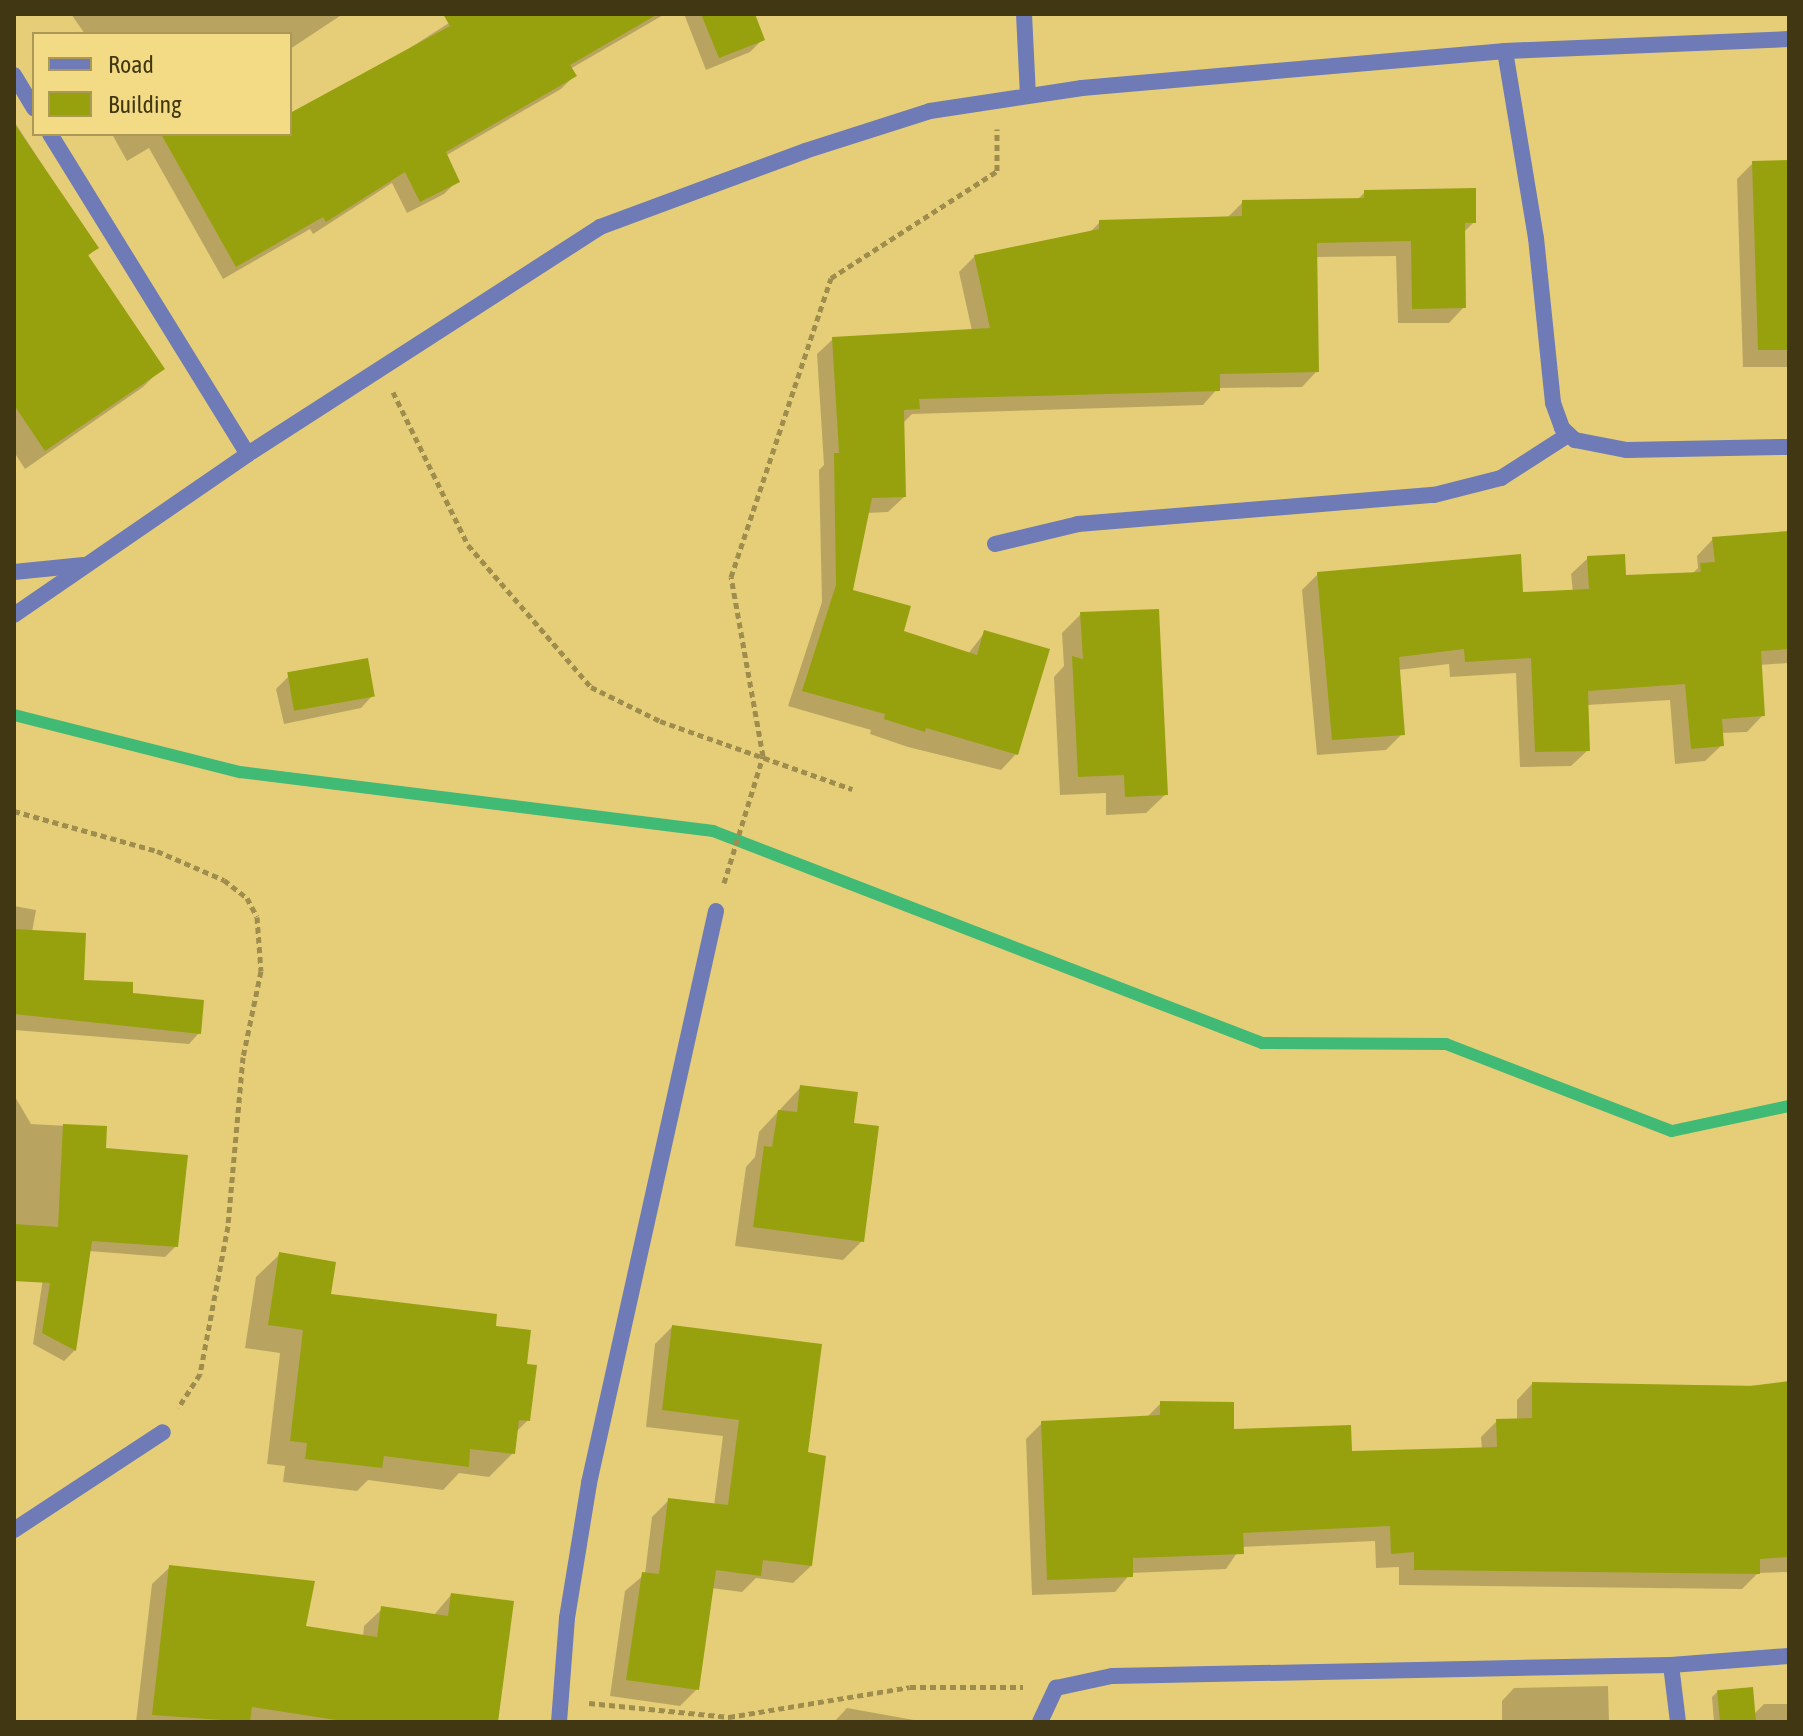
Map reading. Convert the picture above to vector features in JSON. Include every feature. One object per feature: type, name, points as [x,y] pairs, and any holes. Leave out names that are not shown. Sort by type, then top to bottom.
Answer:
[{"type":"street","points":[[1024,14],[1028,95]]},
{"type":"street","points":[[16,613],[248,454],[600,227],[805,151],[930,111],[1028,95],[1505,51],[1789,39]]},
{"type":"street","points":[[1505,51],[1536,238],[1553,403],[1568,435]]},
{"type":"street","points":[[14,75],[32,105]]},
{"type":"street","points":[[51,136],[248,454]]},
{"type":"street","points":[[995,544],[1078,524],[1434,495],[1501,478],[1568,435],[1627,450],[1789,447]]},
{"type":"street","points":[[14,572],[88,564]]},
{"type":"street","points":[[559,1722],[567,1618],[589,1483],[716,911]]},
{"type":"street","points":[[14,1530],[163,1432]]},
{"type":"street","points":[[1040,1722],[1056,1688],[1112,1676],[1671,1665],[1789,1656]]},
{"type":"street","points":[[1671,1665],[1678,1722]]},
{"type":"path","points":[[716,911],[763,756],[731,577],[831,278],[997,171],[996,100]]},
{"type":"path","points":[[383,368],[433,481],[468,545],[591,687],[627,708],[852,789]]},
{"type":"path","points":[[14,811],[157,851],[224,880],[247,898],[257,917],[261,971],[243,1057],[237,1156],[214,1312],[200,1374],[163,1432]]},
{"type":"path","points":[[560,1700],[729,1717],[910,1687],[1056,1688]]},
{"type":"building","points":[[443,14],[658,14],[570,65],[577,76],[446,152],[460,182],[420,202],[405,172],[326,222],[323,217],[236,267],[162,136],[292,136],[292,112],[450,26]]},
{"type":"building","points":[[701,14],[755,14],[765,40],[719,58]]},
{"type":"building","points":[[14,123],[99,248],[88,255],[165,369],[45,451],[14,405]]},
{"type":"building","points":[[1789,160],[1789,350],[1758,350],[1752,161]]},
{"type":"building","points":[[1476,188],[1476,223],[1465,223],[1466,308],[1412,309],[1411,241],[1317,243],[1319,372],[1220,374],[1220,391],[919,399],[920,409],[904,410],[906,497],[872,498],[853,590],[911,606],[904,631],[977,655],[984,630],[1050,649],[1018,755],[926,728],[925,732],[884,719],[885,714],[802,691],[836,585],[834,453],[839,453],[832,337],[990,328],[974,255],[1099,229],[1099,220],[1242,216],[1242,200],[1364,198],[1364,190]]},
{"type":"building","points":[[1789,531],[1789,649],[1761,651],[1765,716],[1722,719],[1724,746],[1691,749],[1685,684],[1588,691],[1590,751],[1535,752],[1531,658],[1465,662],[1464,649],[1399,657],[1405,735],[1332,740],[1317,572],[1521,554],[1523,592],[1589,589],[1587,556],[1625,554],[1626,575],[1701,572],[1700,563],[1715,562],[1712,537]]},
{"type":"building","points":[[1159,609],[1168,795],[1125,797],[1124,775],[1078,777],[1072,656],[1083,659],[1080,612]]},
{"type":"building","points":[[368,658],[375,696],[294,711],[287,672]]},
{"type":"building","points":[[14,929],[86,933],[84,980],[133,982],[133,993],[204,1000],[201,1034],[14,1014]]},
{"type":"building","points":[[800,1085],[858,1092],[854,1123],[879,1126],[864,1242],[753,1227],[764,1146],[772,1147],[778,1110],[797,1112]]},
{"type":"building","points":[[63,1124],[107,1126],[106,1148],[188,1155],[178,1247],[92,1241],[76,1351],[42,1333],[50,1283],[14,1281],[14,1224],[58,1227]]},
{"type":"building","points":[[279,1252],[336,1262],[331,1294],[497,1314],[496,1326],[531,1330],[527,1364],[537,1365],[530,1421],[519,1420],[515,1454],[470,1449],[469,1467],[384,1456],[382,1468],[305,1459],[307,1443],[290,1441],[303,1330],[268,1325]]},
{"type":"building","points":[[672,1325],[822,1344],[808,1452],[826,1456],[812,1566],[763,1560],[761,1576],[716,1570],[699,1690],[626,1680],[642,1572],[659,1574],[668,1498],[728,1505],[739,1420],[662,1410]]},
{"type":"building","points":[[1789,1381],[1789,1557],[1760,1559],[1760,1574],[1414,1570],[1414,1552],[1391,1554],[1390,1526],[1243,1533],[1244,1554],[1133,1558],[1133,1577],[1047,1580],[1041,1421],[1160,1415],[1160,1401],[1234,1402],[1234,1429],[1351,1425],[1352,1451],[1497,1447],[1496,1419],[1532,1418],[1532,1382],[1750,1386]]},
{"type":"building","points":[[169,1565],[315,1581],[306,1626],[377,1637],[381,1606],[448,1616],[451,1593],[514,1601],[498,1722],[349,1722],[252,1707],[250,1722],[152,1715]]},
{"type":"building","points":[[1753,1687],[1756,1722],[1720,1722],[1717,1690]]},
{"type":"waterway","points":[[14,715],[240,772],[713,831],[1262,1043],[1446,1044],[1672,1131],[1789,1106]]}]
